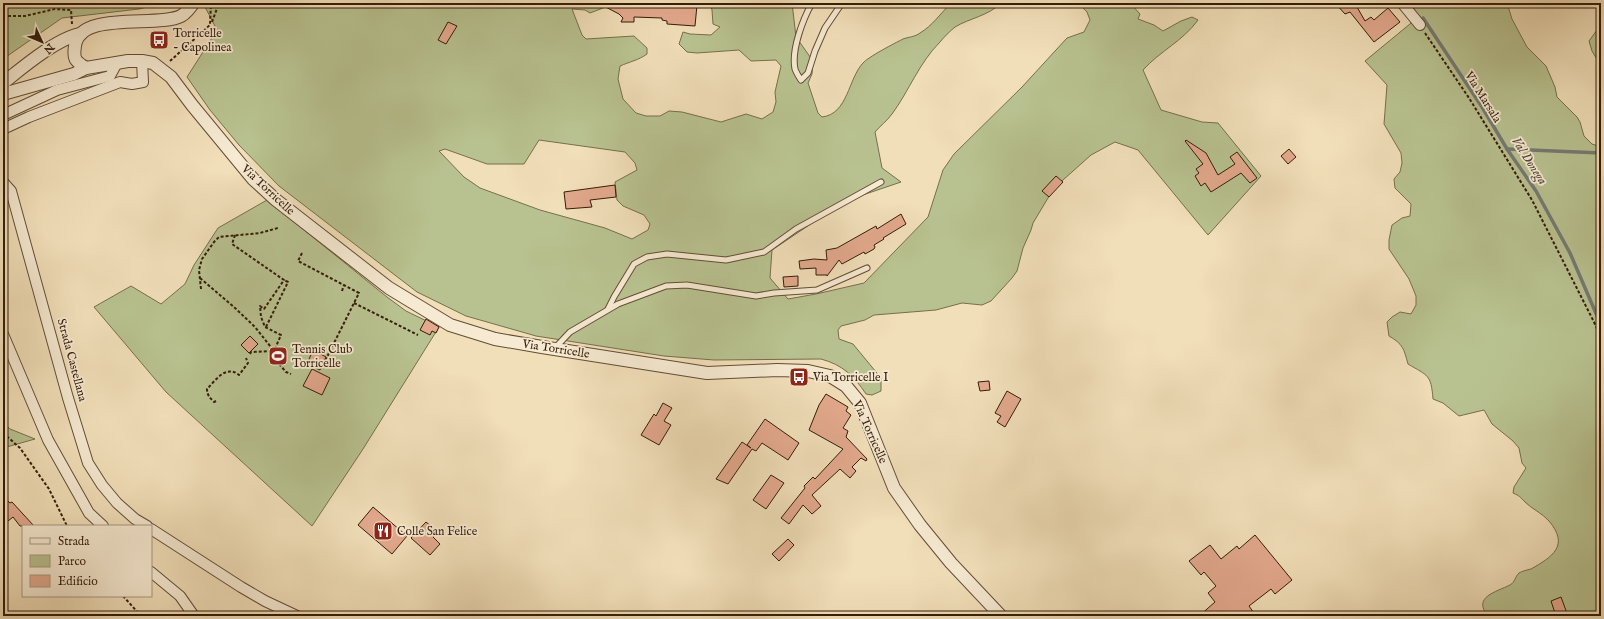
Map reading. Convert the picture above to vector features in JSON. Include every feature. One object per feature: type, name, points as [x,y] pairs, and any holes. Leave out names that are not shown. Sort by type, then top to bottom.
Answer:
[{"type":"street","points":[[3,83],[61,40],[86,29],[111,23],[162,20],[180,16],[193,3]]},
{"type":"street","points":[[1402,3],[1420,25]]},
{"type":"street","points":[[76,34],[74,56],[76,61],[86,68]]},
{"type":"street","points":[[3,129],[29,117],[120,82],[132,84],[143,82],[142,61]]},
{"type":"street","name":"Via Torricelle","points":[[3,94],[74,74],[86,68],[142,61],[153,63],[162,68],[171,77],[254,180],[276,200],[389,288],[450,325],[495,339],[707,373],[777,370],[808,371],[830,376],[846,386],[860,403],[894,488],[920,525],[950,563],[1001,616]]},
{"type":"street","points":[[3,115],[57,90],[110,76],[117,63]]},
{"type":"street","name":"Strada Castellana","points":[[3,182],[11,191],[13,197],[68,398],[88,463],[102,485],[118,503],[135,519],[145,525]]},
{"type":"street","points":[[3,334],[48,440],[89,513],[102,525]]},
{"type":"street","points":[[152,530],[241,587],[265,601],[297,616]]},
{"type":"street","points":[[152,573],[180,596],[194,616]]},
{"type":"lane","points":[[812,3],[800,32],[796,51],[795,70],[801,80],[808,73],[815,51],[826,28],[842,3]]},
{"type":"lane","points":[[608,310],[634,264],[647,257],[667,254],[726,260],[764,252],[796,229],[881,182]]},
{"type":"lane","points":[[554,349],[570,332],[618,304],[666,286],[687,284],[756,296],[774,293],[817,290],[867,268]]},
{"type":"path","points":[[210,25],[211,3]]},
{"type":"path","points":[[162,68],[210,25],[219,3]]},
{"type":"path","points":[[3,16],[25,16],[55,9],[71,10],[76,34]]},
{"type":"path","name":"Via Marsala","points":[[1420,25],[1469,98],[1532,200],[1601,338]]},
{"type":"path","points":[[201,289],[199,270],[202,259],[219,237],[260,233],[278,228]]},
{"type":"path","points":[[235,236],[232,244],[288,282],[265,328]]},
{"type":"path","points":[[302,253],[298,261],[359,293],[324,363]]},
{"type":"path","points":[[199,278],[250,322],[274,351]]},
{"type":"path","points":[[284,280],[264,309],[260,306],[261,317],[265,328],[281,335],[274,351],[274,358],[286,372],[291,374]]},
{"type":"path","points":[[342,291],[344,285]]},
{"type":"path","points":[[354,303],[418,335]]},
{"type":"path","points":[[250,354],[251,352],[274,351]]},
{"type":"path","points":[[216,401],[214,402],[210,397],[207,393],[207,389],[226,372],[231,371],[239,375],[248,363],[246,358]]},
{"type":"path","points":[[3,433],[20,448],[49,489],[67,525]]},
{"type":"path","points":[[124,597],[141,616]]},
{"type":"green space","points":[[3,3],[161,3],[139,9],[62,18],[3,59]]},
{"type":"green space","points":[[203,3],[605,3],[603,8],[590,13],[585,10],[572,9],[582,35],[586,39],[634,36],[647,48],[647,54],[644,56],[620,66],[618,79],[623,99],[636,113],[646,116],[660,116],[669,111],[682,112],[721,122],[746,114],[762,119],[773,112],[776,102],[775,92],[781,66],[776,60],[751,61],[739,50],[697,53],[687,52],[679,44],[683,32],[690,34],[711,35],[720,27],[713,24],[710,3],[792,3],[796,37],[813,61],[812,74],[808,83],[818,113],[822,117],[837,110],[847,95],[858,70],[866,60],[899,41],[916,35],[924,30],[951,3],[1001,3],[985,14],[955,27],[947,34],[926,59],[892,114],[875,132],[882,168],[901,182],[845,201],[772,250],[770,278],[788,299],[864,283],[928,217],[943,170],[954,154],[1022,87],[1067,38],[1084,32],[1090,20],[1087,12],[1081,6],[1069,7],[1060,3],[1130,3],[1140,14],[1138,19],[1154,25],[1163,31],[1192,17],[1198,20],[1185,34],[1143,70],[1161,110],[1202,122],[1218,123],[1261,176],[1208,235],[1138,150],[1115,142],[1091,155],[1054,188],[1033,223],[1023,248],[1017,271],[991,301],[982,305],[962,303],[936,310],[874,315],[865,320],[841,326],[838,330],[839,339],[853,344],[881,378],[881,391],[872,395],[866,394],[857,382],[842,368],[829,361],[821,359],[714,360],[664,356],[536,336],[466,316],[417,292],[279,186],[239,145],[210,110],[187,77],[217,30]],"holes":[[[539,140],[625,152],[635,163],[637,170],[615,182],[617,200],[623,206],[644,215],[650,224],[648,230],[632,239],[605,228],[540,210],[480,188],[464,177],[439,151],[445,149],[487,164],[524,164]]]},
{"type":"green space","points":[[1413,3],[1507,3],[1512,19],[1527,47],[1546,66],[1555,87],[1557,97],[1577,117],[1584,136],[1592,144],[1601,147],[1601,616],[1488,616],[1484,610],[1484,600],[1493,593],[1512,584],[1519,573],[1531,569],[1546,560],[1556,550],[1558,537],[1555,530],[1546,518],[1513,493],[1514,487],[1526,468],[1522,463],[1519,448],[1513,441],[1492,424],[1484,410],[1459,416],[1443,403],[1433,399],[1431,385],[1427,377],[1408,364],[1400,344],[1389,336],[1387,322],[1400,312],[1411,314],[1416,305],[1416,296],[1409,279],[1389,249],[1392,225],[1402,218],[1410,216],[1411,204],[1395,188],[1394,179],[1400,172],[1402,163],[1401,153],[1384,124],[1387,85],[1365,61],[1416,19]]},
{"type":"green space","points":[[1597,3],[1601,3],[1601,66],[1592,51],[1589,41],[1597,30]]},
{"type":"green space","name":"Tennis Club Torricelle","points":[[267,200],[387,297],[406,311],[439,327],[363,449],[312,526],[166,392],[94,307],[131,286],[161,304],[185,284],[194,265],[218,228]]},
{"type":"green space","points":[[3,422],[10,429],[35,439],[3,448]]},
{"type":"building","points":[[598,3],[675,3],[697,5],[695,26],[667,24],[667,21],[662,20],[662,18],[634,17],[634,22],[621,22],[623,18],[619,14]]},
{"type":"building","points":[[1335,3],[1362,3],[1357,7],[1365,21],[1371,17],[1374,20],[1388,8],[1400,22],[1374,42],[1350,12],[1345,14]]},
{"type":"building","points":[[448,22],[457,26],[446,44],[438,40]]},
{"type":"building","points":[[1186,140],[1206,153],[1218,175],[1235,164],[1230,157],[1237,152],[1257,178],[1250,183],[1241,173],[1211,192],[1205,183],[1201,186],[1195,176],[1199,173],[1196,169],[1203,164],[1185,141]]},
{"type":"building","points":[[1289,149],[1296,157],[1288,164],[1281,156]]},
{"type":"building","points":[[1056,176],[1063,182],[1049,197],[1042,191]]},
{"type":"building","points":[[615,185],[616,197],[590,200],[592,207],[566,209],[564,192]]},
{"type":"building","points":[[901,214],[906,224],[883,238],[884,239],[874,245],[874,249],[865,254],[864,252],[842,264],[839,260],[827,276],[816,275],[816,268],[800,269],[799,261],[814,259],[827,260],[826,250],[837,248],[876,226],[877,229]]},
{"type":"building","points":[[798,276],[798,286],[784,287],[783,277]]},
{"type":"building","points":[[426,319],[439,327],[436,333],[432,331],[430,335],[420,330]]},
{"type":"building","points":[[250,336],[258,344],[249,353],[241,345]]},
{"type":"building","points":[[313,350],[326,357],[320,370],[307,364]]},
{"type":"building","points":[[312,369],[330,378],[322,395],[303,386]]},
{"type":"building","points":[[989,381],[990,390],[980,391],[978,382]]},
{"type":"building","points":[[1007,391],[1021,399],[1005,427],[997,422],[1001,416],[995,413]]},
{"type":"building","points":[[826,394],[848,407],[846,411],[851,415],[843,428],[848,431],[846,437],[867,459],[866,461],[861,458],[852,467],[856,471],[850,478],[840,469],[812,495],[821,506],[812,514],[803,505],[789,524],[781,518],[805,488],[804,486],[813,477],[815,479],[843,449],[809,430],[819,405]]},
{"type":"building","points":[[663,403],[672,408],[664,421],[671,425],[659,445],[641,435],[654,414],[656,416]]},
{"type":"building","points":[[765,419],[799,443],[788,460],[762,443],[756,451],[752,449],[728,484],[716,479],[742,442],[751,448],[747,445]]},
{"type":"building","points":[[771,475],[784,483],[766,509],[753,500]]},
{"type":"building","points":[[8,501],[10,503],[12,502],[33,525],[20,526],[13,517],[3,525],[3,505]]},
{"type":"building","name":"Colle San Felice","points":[[373,507],[407,536],[392,554],[358,525]]},
{"type":"building","points":[[426,522],[438,532],[433,537],[440,544],[430,555],[411,538]]},
{"type":"building","points":[[1255,535],[1292,580],[1275,594],[1271,589],[1249,606],[1256,616],[1199,616],[1215,602],[1208,593],[1216,586],[1204,572],[1201,575],[1189,561],[1210,545],[1221,559],[1237,546],[1239,549]]},
{"type":"building","points":[[788,539],[794,545],[779,561],[772,554]]},
{"type":"building","points":[[1561,597],[1568,616],[1556,616],[1551,601]]},
{"type":"waterway","name":"Val Donega","points":[[1423,18],[1482,107],[1507,149],[1536,191],[1570,253],[1601,325]]},
{"type":"waterway","points":[[1507,149],[1601,153]]},
{"type":"place","name":"Torricelle - Capolinea","points":[[159,40]]},
{"type":"place","name":"Tennis Club Torricelle","points":[[278,356]]},
{"type":"place","name":"Via Torricelle I","points":[[799,377]]},
{"type":"place","name":"Colle San Felice","points":[[383,531]]}]
